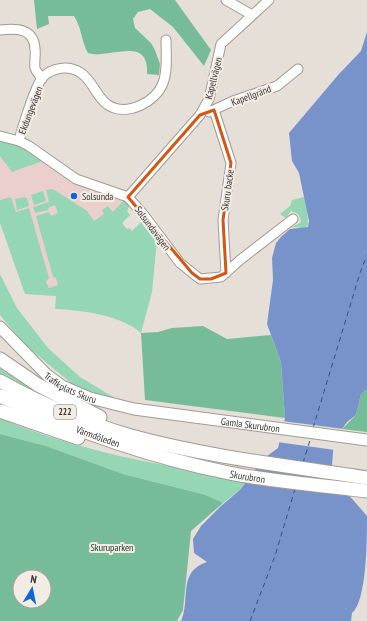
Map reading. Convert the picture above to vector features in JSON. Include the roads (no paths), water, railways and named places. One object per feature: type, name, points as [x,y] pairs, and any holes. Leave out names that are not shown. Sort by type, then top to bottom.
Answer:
[{"type":"highway","points":[[0,359],[38,385],[92,414],[132,442]]},
{"type":"highway","name":"Värmdöleden","points":[[0,381],[132,442]]},
{"type":"highway","name":"Värmdöleden","points":[[0,396],[52,419],[132,442]]},
{"type":"highway","points":[[0,411],[132,442]]},
{"type":"highway","name":"Skurubron","points":[[132,442],[367,478]]},
{"type":"highway","name":"Skurubron","points":[[132,442],[158,461],[231,473],[367,491]]},
{"type":"main road","name":"Trafikplats Skuru","points":[[0,320],[18,346]]},
{"type":"main road","name":"Trafikplats Skuru","points":[[0,327],[47,374],[62,386],[90,398],[134,409]]},
{"type":"main road","name":"Gamla Skurubron","points":[[134,409],[367,440]]},
{"type":"street","points":[[226,0],[252,16]]},
{"type":"street","name":"Kapellvägen","points":[[128,198],[200,115],[209,99],[221,44],[269,0]]},
{"type":"street","name":"Ekdungevägen","points":[[0,30],[18,29],[27,32],[33,37],[35,48],[35,68],[42,78]]},
{"type":"street","name":"Ekdungevägen","points":[[18,141],[42,78],[58,69],[74,69],[83,74],[102,100],[110,106],[124,110],[139,107],[153,97],[163,83],[166,74],[166,40]]},
{"type":"street","name":"Kapellgränd","points":[[200,115],[233,101],[277,86],[298,69]]},
{"type":"street","name":"Skuru backe","points":[[214,110],[231,163],[223,220],[226,273]]},
{"type":"street","name":"Solsundavägen","points":[[0,136],[18,141],[39,152],[76,179],[128,198],[143,214],[180,263],[200,279],[221,277],[240,260],[293,219]]},
{"type":"water","points":[[367,32],[367,389],[361,394],[356,415],[347,422],[334,440],[332,465],[347,493],[367,516],[365,568],[361,596],[352,613],[351,621],[181,621],[184,613],[188,579],[192,572],[207,562],[194,553],[193,539],[201,526],[241,489],[263,459],[278,448],[285,418],[281,362],[267,324],[273,280],[272,258],[276,243],[281,237],[290,229],[308,227],[309,221],[299,173],[292,161],[289,133],[339,74],[361,51]]},
{"type":"place","name":"Solsunda","points":[[74,196]]},
{"type":"park label","name":"Skuruparken","points":[[112,547]]}]
